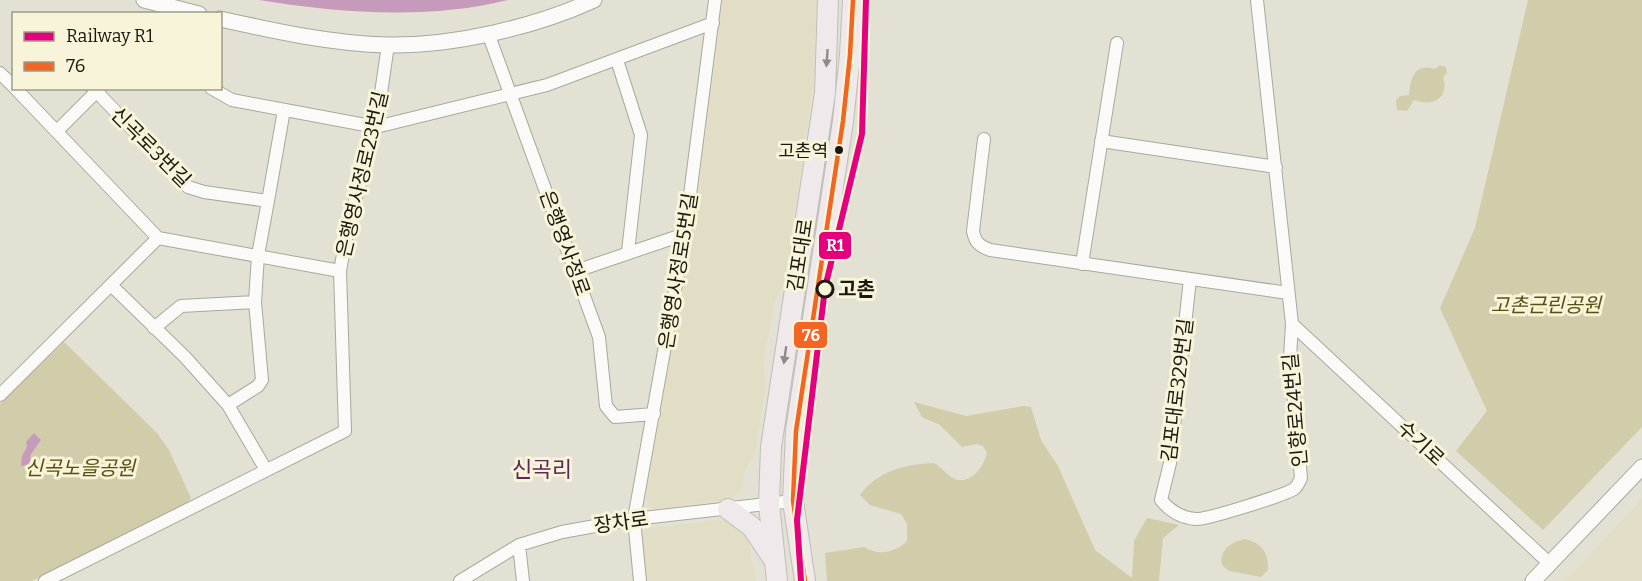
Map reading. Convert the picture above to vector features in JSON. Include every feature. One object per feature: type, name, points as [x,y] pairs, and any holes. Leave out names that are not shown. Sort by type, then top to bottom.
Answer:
[{"type":"main road","name":"김포대로","points":[[777,581],[769,504],[771,447],[825,93],[828,0]]},
{"type":"main road","name":"김포대로","points":[[805,581],[793,501],[796,431],[843,121],[853,0]]},
{"type":"main road","points":[[728,509],[752,527],[773,559]]},
{"type":"street","points":[[144,0],[191,12]]},
{"type":"street","points":[[222,19],[304,34],[388,45],[436,43],[488,33],[558,14],[594,0]]},
{"type":"street","name":"은행영사정로5번길","points":[[640,581],[634,519],[685,234],[715,0]]},
{"type":"street","name":"인향로24번길","points":[[1161,500],[1175,513],[1196,519],[1210,518],[1279,496],[1298,485],[1300,466],[1290,347],[1292,324],[1257,0]]},
{"type":"street","points":[[214,90],[232,100],[376,127],[510,95],[617,60],[713,23]]},
{"type":"street","name":"은행영사정로","points":[[488,33],[576,271],[601,346],[606,406],[615,417],[654,414]]},
{"type":"street","points":[[1082,264],[1117,43]]},
{"type":"street","name":"은행영사정로23번길","points":[[45,581],[345,430],[340,271],[349,222],[376,127],[388,45]]},
{"type":"street","points":[[617,60],[641,135],[628,252]]},
{"type":"street","points":[[0,73],[12,86]]},
{"type":"street","points":[[16,90],[158,238],[340,271]]},
{"type":"street","points":[[57,131],[96,90]]},
{"type":"street","name":"신곡로3번길","points":[[96,90],[188,187],[268,201]]},
{"type":"street","points":[[228,405],[258,386],[262,380],[255,302],[258,255],[284,110]]},
{"type":"street","points":[[984,139],[973,231],[974,239],[990,250],[1288,293]]},
{"type":"street","points":[[1101,141],[1276,167]]},
{"type":"street","points":[[576,271],[685,234]]},
{"type":"street","points":[[0,394],[112,286],[158,238]]},
{"type":"street","name":"김포대로329번길","points":[[1161,500],[1170,463],[1190,279]]},
{"type":"street","points":[[112,286],[228,405],[266,470]]},
{"type":"street","points":[[154,328],[182,306],[255,302]]},
{"type":"street","name":"수기로","points":[[1292,324],[1549,563]]},
{"type":"street","points":[[1533,581],[1642,467]]},
{"type":"street","name":"장차로","points":[[460,581],[519,545],[562,532],[634,519],[793,501]]},
{"type":"street","points":[[519,545],[523,581]]},
{"type":"shaded area","points":[[259,0],[508,0],[447,10],[384,12],[320,8]]},
{"type":"shaded area","points":[[723,0],[817,0],[813,86],[784,283],[775,300],[763,362],[766,385],[755,454],[744,473],[742,490],[731,499],[655,509],[648,506],[646,495],[694,225]]},
{"type":"shaded area","points":[[34,433],[41,440],[31,454],[29,465],[21,466],[22,456],[27,447],[26,442]]},
{"type":"shaded area","points":[[1642,499],[1642,581],[1565,581]]},
{"type":"shaded area","points":[[733,518],[746,530],[756,581],[648,581],[642,539],[645,529]]},
{"type":"green space","name":"고촌근린공원","points":[[1528,0],[1642,0],[1642,427],[1543,530],[1456,451],[1487,411],[1440,308],[1475,228]]},
{"type":"green space","points":[[1440,65],[1446,67],[1447,73],[1443,77],[1445,85],[1442,96],[1433,102],[1414,100],[1407,111],[1397,110],[1396,100],[1400,96],[1409,95],[1412,78],[1418,70],[1435,69]]},
{"type":"green space","name":"신곡노을공원","points":[[64,342],[157,433],[169,450],[191,498],[185,505],[32,581],[0,581],[0,404]]},
{"type":"green space","points":[[914,402],[966,416],[1023,406],[1031,407],[1041,440],[1058,466],[1095,550],[1132,578],[1134,541],[1147,518],[1179,525],[1163,538],[1159,581],[827,581],[825,553],[864,547],[875,552],[886,552],[892,551],[907,541],[907,524],[901,514],[870,505],[860,495],[875,480],[903,467],[934,463],[953,478],[965,480],[975,474],[983,464],[987,453],[983,446],[977,444],[962,447],[940,425],[922,417]]},
{"type":"green space","points":[[1245,539],[1256,543],[1266,554],[1268,570],[1261,577],[1229,571],[1222,565],[1224,551],[1235,542]]},
{"type":"rail line","name":"R1","points":[[801,581],[797,520],[825,288],[862,134],[866,0]]},
{"type":"transit line","name":"76","points":[[805,581],[793,501],[796,431],[843,121],[853,0]]},
{"type":"place","name":"고촌역","points":[[839,150]]},
{"type":"place","name":"고촌","points":[[825,289]]},
{"type":"district","name":"신곡리","points":[[542,469]]}]
